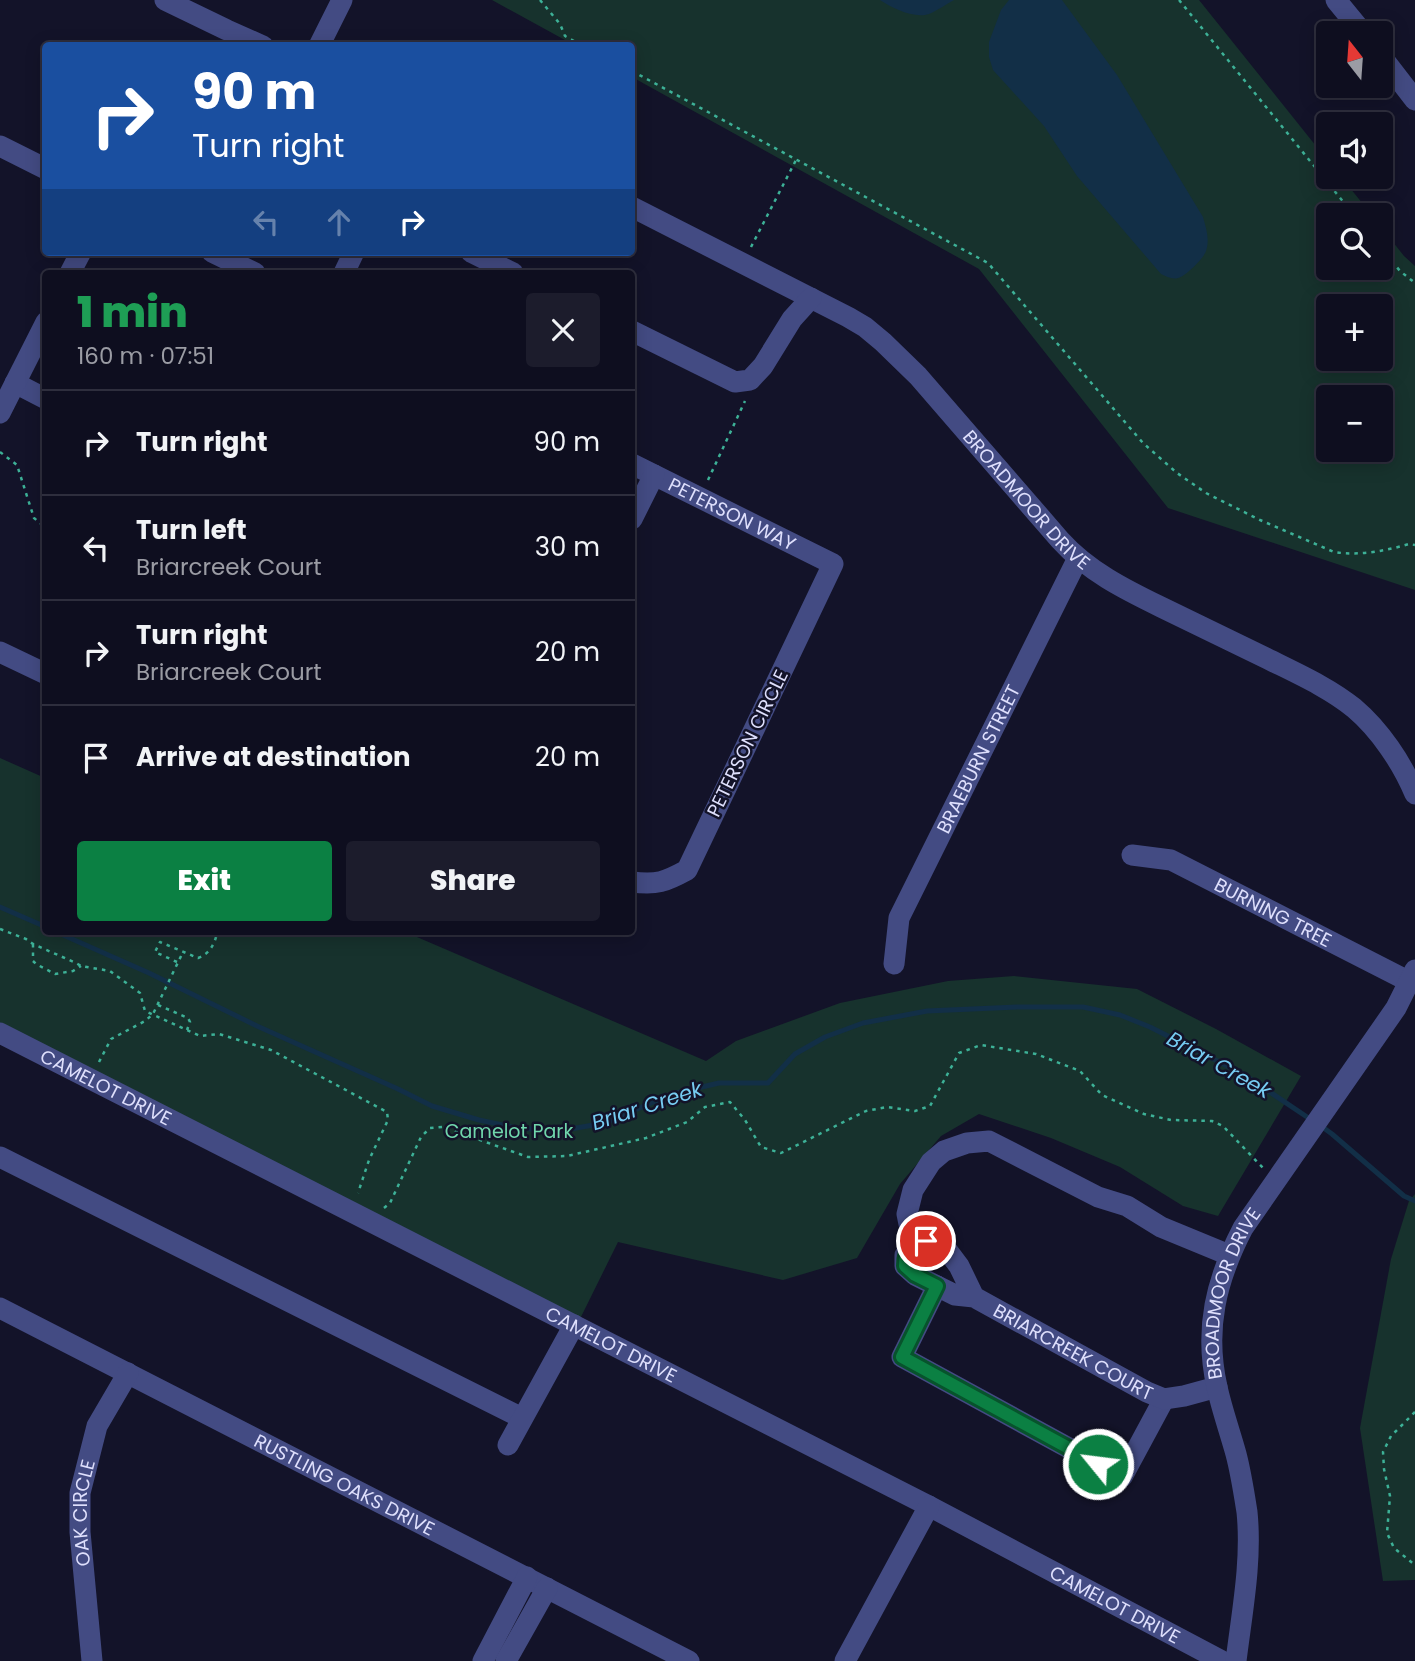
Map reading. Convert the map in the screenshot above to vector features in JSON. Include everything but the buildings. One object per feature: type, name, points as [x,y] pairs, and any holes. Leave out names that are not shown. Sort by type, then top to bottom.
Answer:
[{"type":"street","points":[[165,0],[254,42]]},
{"type":"street","points":[[321,42],[342,0]]},
{"type":"street","points":[[1336,0],[1353,21]]},
{"type":"street","points":[[1393,72],[1415,100]]},
{"type":"street","points":[[0,146],[42,167]]},
{"type":"street","name":"BROADMOOR DRIVE","points":[[635,209],[865,327],[927,386],[1078,558],[1114,584],[1299,674],[1340,698],[1407,760],[1415,794]]},
{"type":"street","points":[[220,256],[248,270]]},
{"type":"street","points":[[479,256],[507,270]]},
{"type":"street","points":[[635,332],[735,382],[750,380],[763,366],[792,319],[811,298]]},
{"type":"street","points":[[0,413],[42,330]]},
{"type":"street","points":[[15,383],[42,396]]},
{"type":"street","name":"PETERSON WAY","points":[[635,466],[833,564]]},
{"type":"street","points":[[635,513],[654,475]]},
{"type":"street","name":"BRAEBURN STREET","points":[[894,964],[899,918],[1078,558]]},
{"type":"street","name":"PETERSON CIRCLE","points":[[635,882],[650,884],[668,880],[687,870],[833,564]]},
{"type":"street","points":[[0,652],[42,672]]},
{"type":"street","name":"BURNING TREE","points":[[1132,855],[1171,860],[1412,976]]},
{"type":"street","name":"BROADMOOR DRIVE","points":[[1236,1661],[1247,1555],[1247,1517],[1239,1465],[1217,1387],[1212,1348],[1219,1285],[1229,1255],[1243,1228],[1396,1008],[1412,976]]},
{"type":"street","name":"CAMELOT DRIVE","points":[[0,1033],[929,1506],[1222,1661]]},
{"type":"street","points":[[913,1244],[907,1214],[913,1190],[931,1162],[944,1151],[967,1143],[989,1141],[1098,1197],[1127,1206],[1161,1227],[1229,1255]]},
{"type":"street","points":[[0,1157],[522,1418]]},
{"type":"street","name":"BRIARCREEK COURT","points":[[974,1297],[959,1266],[947,1250],[926,1241],[913,1244],[905,1255],[905,1266],[915,1275],[954,1295],[974,1297],[1147,1392],[1164,1399],[1217,1387]]},
{"type":"street","points":[[937,1286],[902,1357],[1122,1477],[1164,1399]]},
{"type":"street","name":"RUSTLING OAKS DRIVE","points":[[0,1308],[690,1661]]},
{"type":"street","points":[[508,1444],[574,1325]]},
{"type":"street","name":"OAK CIRCLE","points":[[92,1661],[80,1532],[80,1493],[97,1426],[128,1373]]},
{"type":"street","points":[[845,1661],[929,1506]]},
{"type":"street","points":[[483,1661],[527,1577]]},
{"type":"street","points":[[506,1661],[547,1588]]},
{"type":"path","points":[[540,0],[560,24],[565,36],[576,42]]},
{"type":"path","points":[[1179,0],[1344,203]]},
{"type":"path","points":[[635,73],[988,263],[1143,443],[1177,473],[1206,493],[1334,552],[1364,553],[1415,545]]},
{"type":"path","points":[[742,263],[796,160]]},
{"type":"path","points":[[1393,262],[1415,283]]},
{"type":"path","points":[[700,498],[744,404],[750,380]]},
{"type":"path","points":[[0,452],[17,465],[34,518],[42,525]]},
{"type":"path","points":[[0,929],[81,966],[110,971],[140,993],[145,1011],[200,1036],[219,1034],[271,1050],[387,1112],[388,1120],[369,1160],[358,1192],[359,1201]]},
{"type":"path","points":[[178,962],[155,952],[160,942],[198,958],[211,950],[217,935]]},
{"type":"path","points":[[33,944],[33,961],[55,974],[73,971],[81,966]]},
{"type":"path","points":[[90,1080],[111,1039],[153,1014],[183,952]]},
{"type":"path","points":[[158,1004],[188,1018],[190,1023],[187,1030]]},
{"type":"path","points":[[375,1209],[383,1209],[390,1203],[421,1137],[430,1128],[443,1127],[528,1157],[567,1156],[646,1138],[687,1122],[705,1107],[730,1102],[745,1120],[761,1147],[781,1153],[866,1111],[887,1107],[915,1111],[930,1107],[959,1053],[981,1045],[1036,1054],[1080,1071],[1102,1095],[1144,1114],[1171,1120],[1212,1121],[1223,1126],[1261,1167],[1277,1179]]},
{"type":"path","points":[[1415,1412],[1391,1436],[1383,1452],[1390,1496],[1387,1533],[1394,1548],[1415,1564]]},
{"type":"green space","points":[[492,0],[1199,0],[1316,146],[1316,189],[1351,189],[1362,203],[1316,203],[1316,280],[1393,280],[1393,242],[1415,266],[1415,590],[1168,508],[979,269],[635,79],[635,42],[569,42]]},
{"type":"green space","name":"Camelot Park","points":[[0,758],[42,777],[42,935],[412,935],[706,1061],[736,1041],[840,1003],[948,981],[1014,976],[1137,989],[1301,1076],[1218,1216],[1183,1206],[1120,1167],[1051,1138],[979,1114],[941,1136],[900,1184],[857,1258],[783,1280],[618,1242],[577,1325],[0,1031]]},
{"type":"green space","points":[[1415,1194],[1415,1580],[1383,1581],[1360,1428],[1391,1259],[1409,1201]]},
{"type":"water","points":[[880,0],[954,0],[932,13],[917,15],[903,12]]},
{"type":"water","points":[[1009,0],[1062,0],[1117,75],[1203,217],[1208,238],[1205,254],[1181,277],[1169,278],[1161,274],[1077,176],[1044,126],[993,70],[989,57],[989,42],[1001,10]]},
{"type":"waterway","name":"Briar Creek","points":[[0,907],[42,925]]},
{"type":"waterway","name":"Briar Creek","points":[[63,935],[432,1106],[517,1128],[559,1131],[605,1123],[672,1094],[719,1083],[768,1083],[795,1054],[825,1037],[863,1023],[927,1011],[1017,1007],[1083,1007],[1120,1015],[1150,1027],[1243,1074],[1313,1121]]},
{"type":"waterway","name":"Briar Creek","points":[[1321,1126],[1404,1196],[1415,1201]]},
{"type":"route","points":[[926,1241],[913,1244],[905,1255],[905,1266],[915,1275],[937,1286],[902,1357],[1098,1464]]}]
